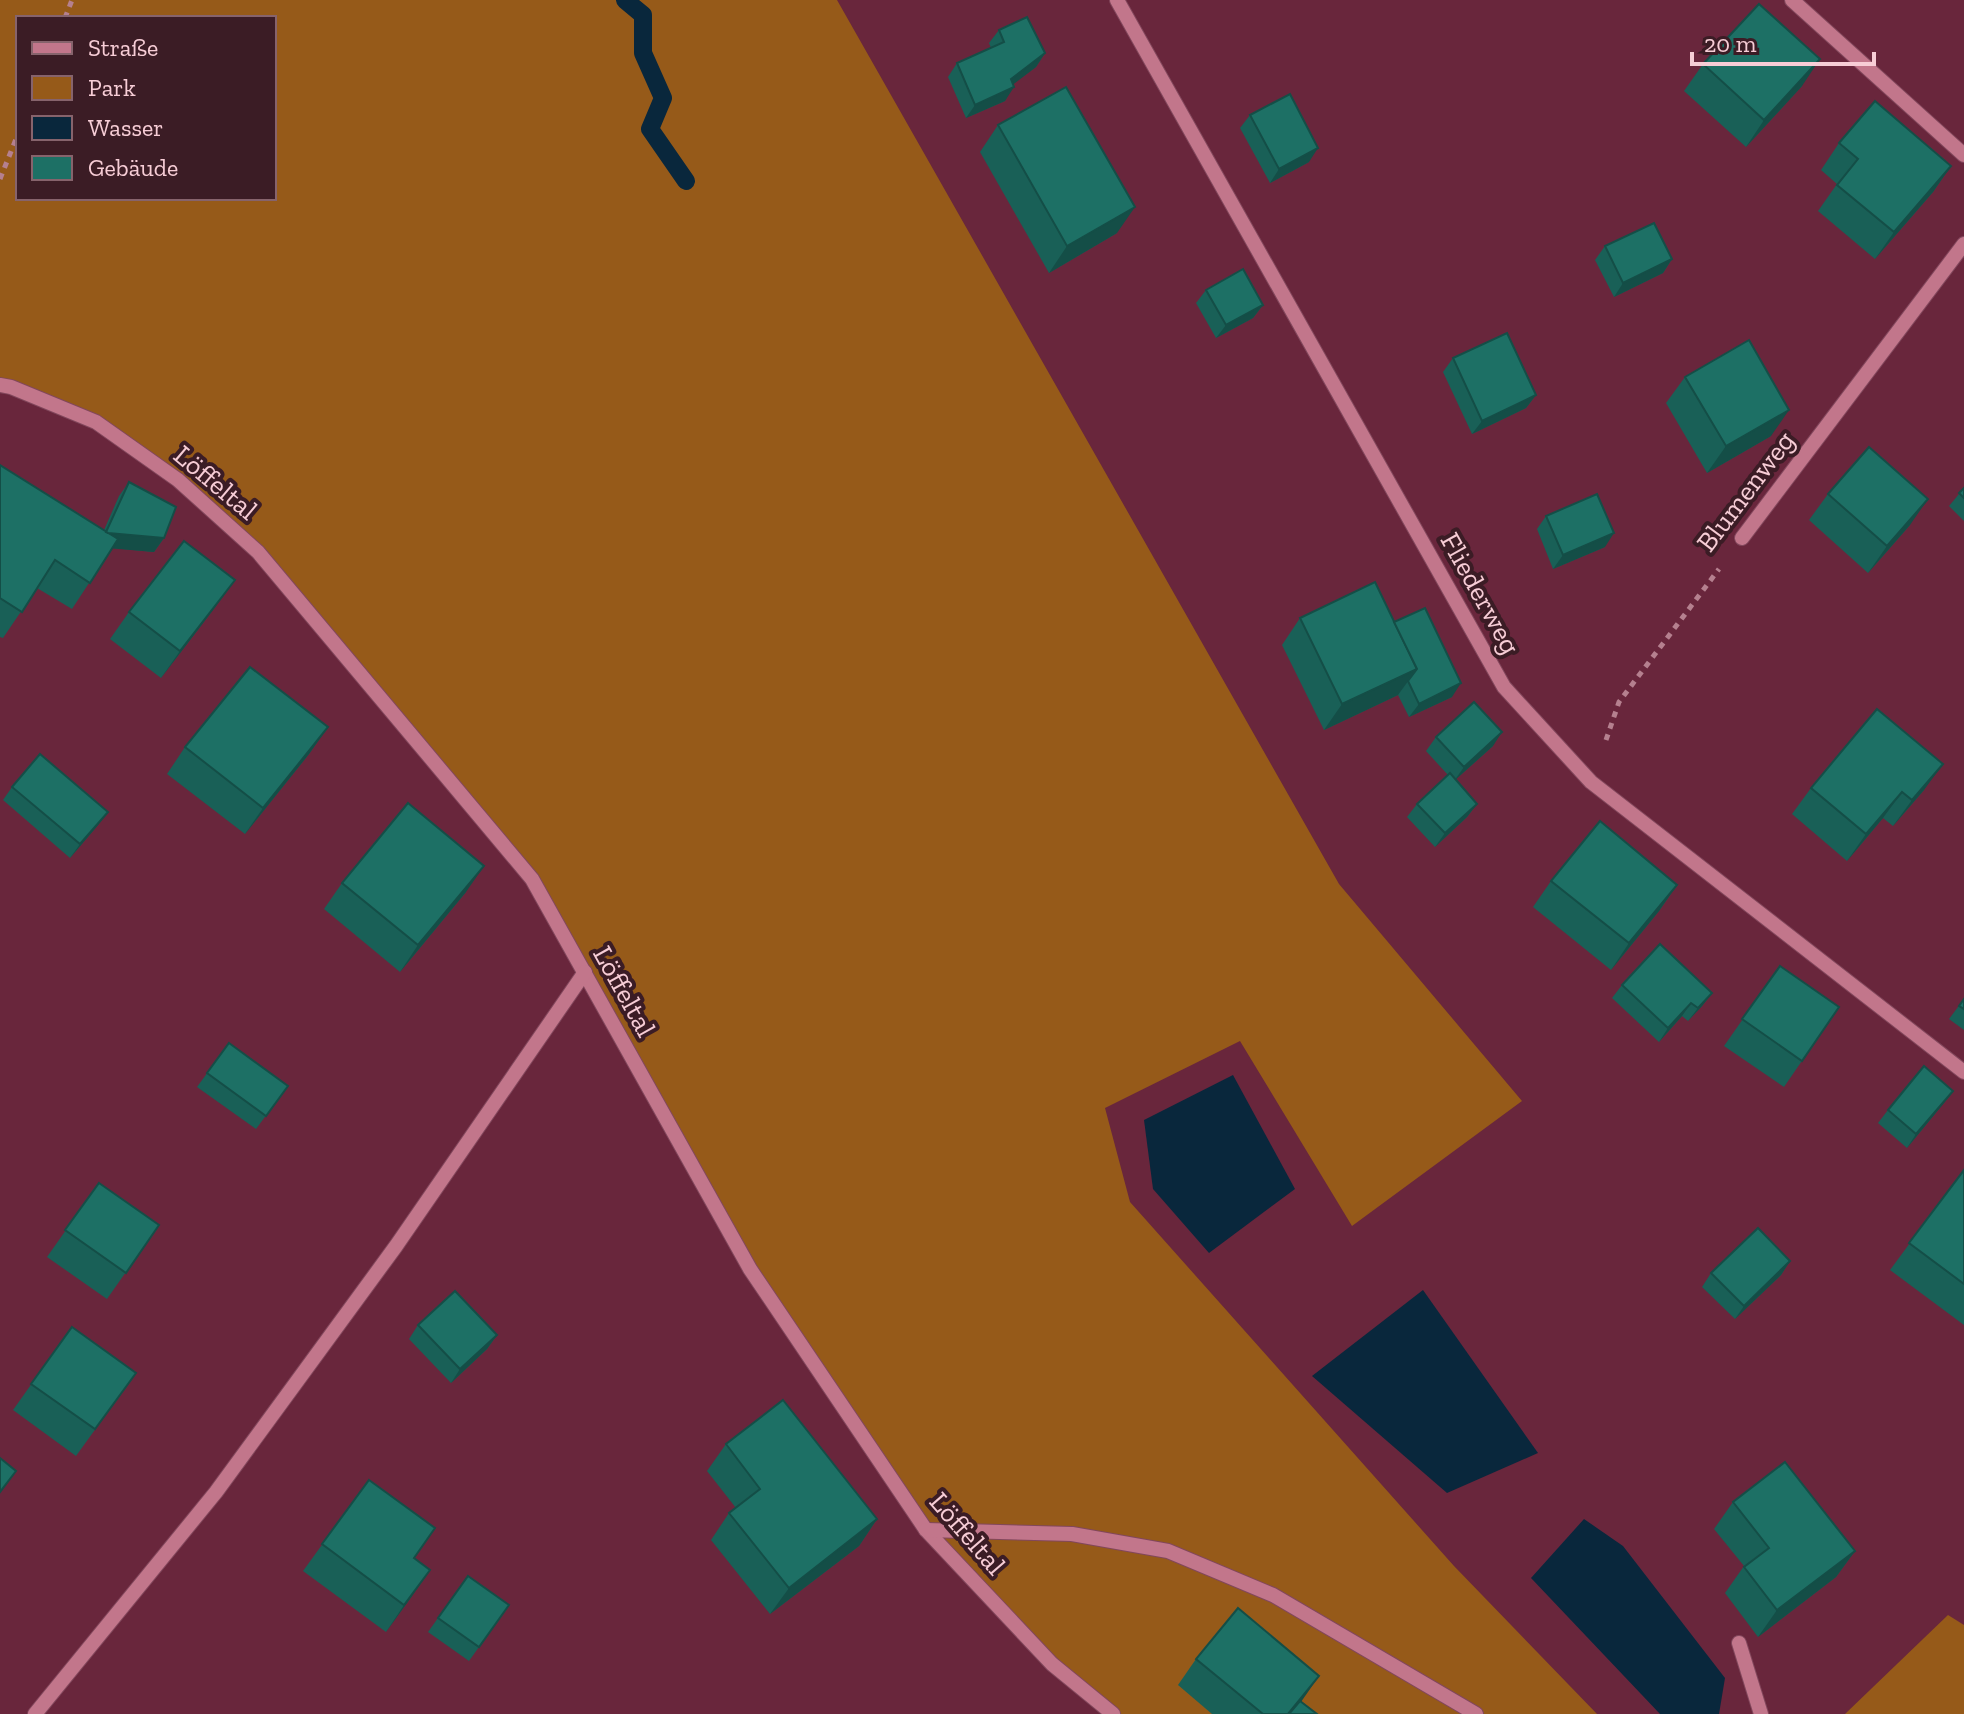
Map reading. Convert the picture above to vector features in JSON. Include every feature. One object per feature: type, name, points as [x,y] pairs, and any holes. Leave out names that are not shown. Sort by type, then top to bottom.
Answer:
[{"type":"street","name":"Fliederweg","points":[[1117,0],[1504,687],[1591,782],[1964,1072]]},
{"type":"street","points":[[1792,0],[1964,155]]},
{"type":"street","name":"Blumenweg","points":[[1742,538],[1964,244]]},
{"type":"street","name":"Löffeltal","points":[[0,385],[96,422],[178,480],[258,552],[532,879],[750,1269],[926,1530],[1052,1664],[1113,1714]]},
{"type":"street","points":[[35,1714],[216,1492],[396,1246],[585,972]]},
{"type":"street","points":[[926,1530],[1072,1534],[1168,1551],[1273,1595],[1476,1714]]},
{"type":"street","points":[[1739,1643],[1761,1714]]},
{"type":"path","points":[[0,179],[16,139]]},
{"type":"path","name":"Blumenweg","points":[[1591,782],[1619,702],[1742,538]]},
{"type":"green space","points":[[0,0],[837,0],[1339,884],[1522,1101],[1352,1226],[1240,1041],[1105,1108],[1130,1202],[1454,1566],[1597,1714],[1113,1714],[1052,1664],[926,1530],[750,1269],[532,879],[258,552],[96,422],[0,385]]},
{"type":"green space","points":[[1948,1615],[1964,1625],[1964,1714],[1845,1714]]},
{"type":"water","points":[[1233,1075],[1295,1189],[1209,1253],[1153,1189],[1144,1120]]},
{"type":"water","points":[[1423,1290],[1538,1453],[1447,1493],[1312,1376]]},
{"type":"water","points":[[1584,1519],[1623,1546],[1725,1678],[1719,1714],[1660,1714],[1531,1578]]},
{"type":"building","points":[[1759,4],[1820,59],[1764,120],[1703,64]]},
{"type":"building","points":[[1027,17],[1045,53],[1011,79],[1014,87],[975,105],[957,63],[1004,42],[999,30]]},
{"type":"building","points":[[1066,87],[1135,207],[1067,246],[998,125]]},
{"type":"building","points":[[1290,94],[1318,148],[1279,169],[1250,115]]},
{"type":"building","points":[[1875,101],[1951,166],[1894,232],[1837,185],[1858,159],[1839,143]]},
{"type":"building","points":[[1654,223],[1672,259],[1623,283],[1605,246]]},
{"type":"building","points":[[1243,269],[1263,305],[1226,325],[1206,290]]},
{"type":"building","points":[[1507,333],[1536,395],[1482,421],[1453,358]]},
{"type":"building","points":[[1749,340],[1789,410],[1726,446],[1685,377]]},
{"type":"building","points":[[1869,447],[1928,499],[1887,546],[1828,494]]},
{"type":"building","points":[[0,465],[118,539],[90,583],[55,560],[22,612],[0,598]]},
{"type":"building","points":[[129,482],[176,507],[164,538],[106,532]]},
{"type":"building","points":[[1597,494],[1614,533],[1563,555],[1546,516]]},
{"type":"building","points":[[184,541],[235,580],[180,651],[129,612]]},
{"type":"building","points":[[1375,582],[1417,669],[1342,704],[1300,618]]},
{"type":"building","points":[[1425,608],[1461,683],[1419,704],[1408,681],[1417,669],[1394,622]]},
{"type":"building","points":[[250,667],[328,727],[263,808],[185,747]]},
{"type":"building","points":[[1474,702],[1502,732],[1464,767],[1436,737]]},
{"type":"building","points":[[1877,709],[1943,764],[1912,800],[1902,792],[1866,834],[1811,788]]},
{"type":"building","points":[[40,754],[108,812],[80,844],[12,787]]},
{"type":"building","points":[[1450,773],[1477,804],[1445,833],[1417,804]]},
{"type":"building","points":[[408,803],[484,866],[418,945],[342,883]]},
{"type":"building","points":[[1600,821],[1677,885],[1629,943],[1551,881]]},
{"type":"building","points":[[1660,944],[1712,993],[1698,1008],[1691,1003],[1668,1028],[1622,985]]},
{"type":"building","points":[[1780,966],[1839,1007],[1802,1061],[1742,1019]]},
{"type":"building","points":[[229,1043],[288,1086],[266,1116],[207,1073]]},
{"type":"building","points":[[1924,1066],[1953,1091],[1916,1134],[1888,1110]]},
{"type":"building","points":[[1964,1170],[1964,1284],[1909,1243]]},
{"type":"building","points":[[99,1183],[159,1225],[126,1273],[65,1230]]},
{"type":"building","points":[[1758,1228],[1790,1261],[1744,1306],[1711,1273]]},
{"type":"building","points":[[455,1291],[497,1335],[460,1369],[418,1325]]},
{"type":"building","points":[[72,1327],[136,1373],[95,1429],[31,1384]]},
{"type":"building","points":[[783,1400],[877,1519],[789,1588],[729,1513],[760,1489],[726,1444]]},
{"type":"building","points":[[0,1458],[16,1471],[0,1492]]},
{"type":"building","points":[[1785,1462],[1855,1551],[1777,1610],[1744,1567],[1769,1548],[1733,1502]]},
{"type":"building","points":[[369,1480],[435,1528],[414,1558],[430,1570],[404,1605],[322,1544]]},
{"type":"building","points":[[468,1576],[509,1605],[479,1647],[438,1618]]},
{"type":"building","points":[[1238,1608],[1319,1676],[1288,1714],[1263,1714],[1196,1659]]},
{"type":"building","points":[[1300,1701],[1317,1714],[1289,1714]]},
{"type":"waterway","points":[[625,0],[643,15],[643,53],[663,98],[650,129],[686,181]]}]
